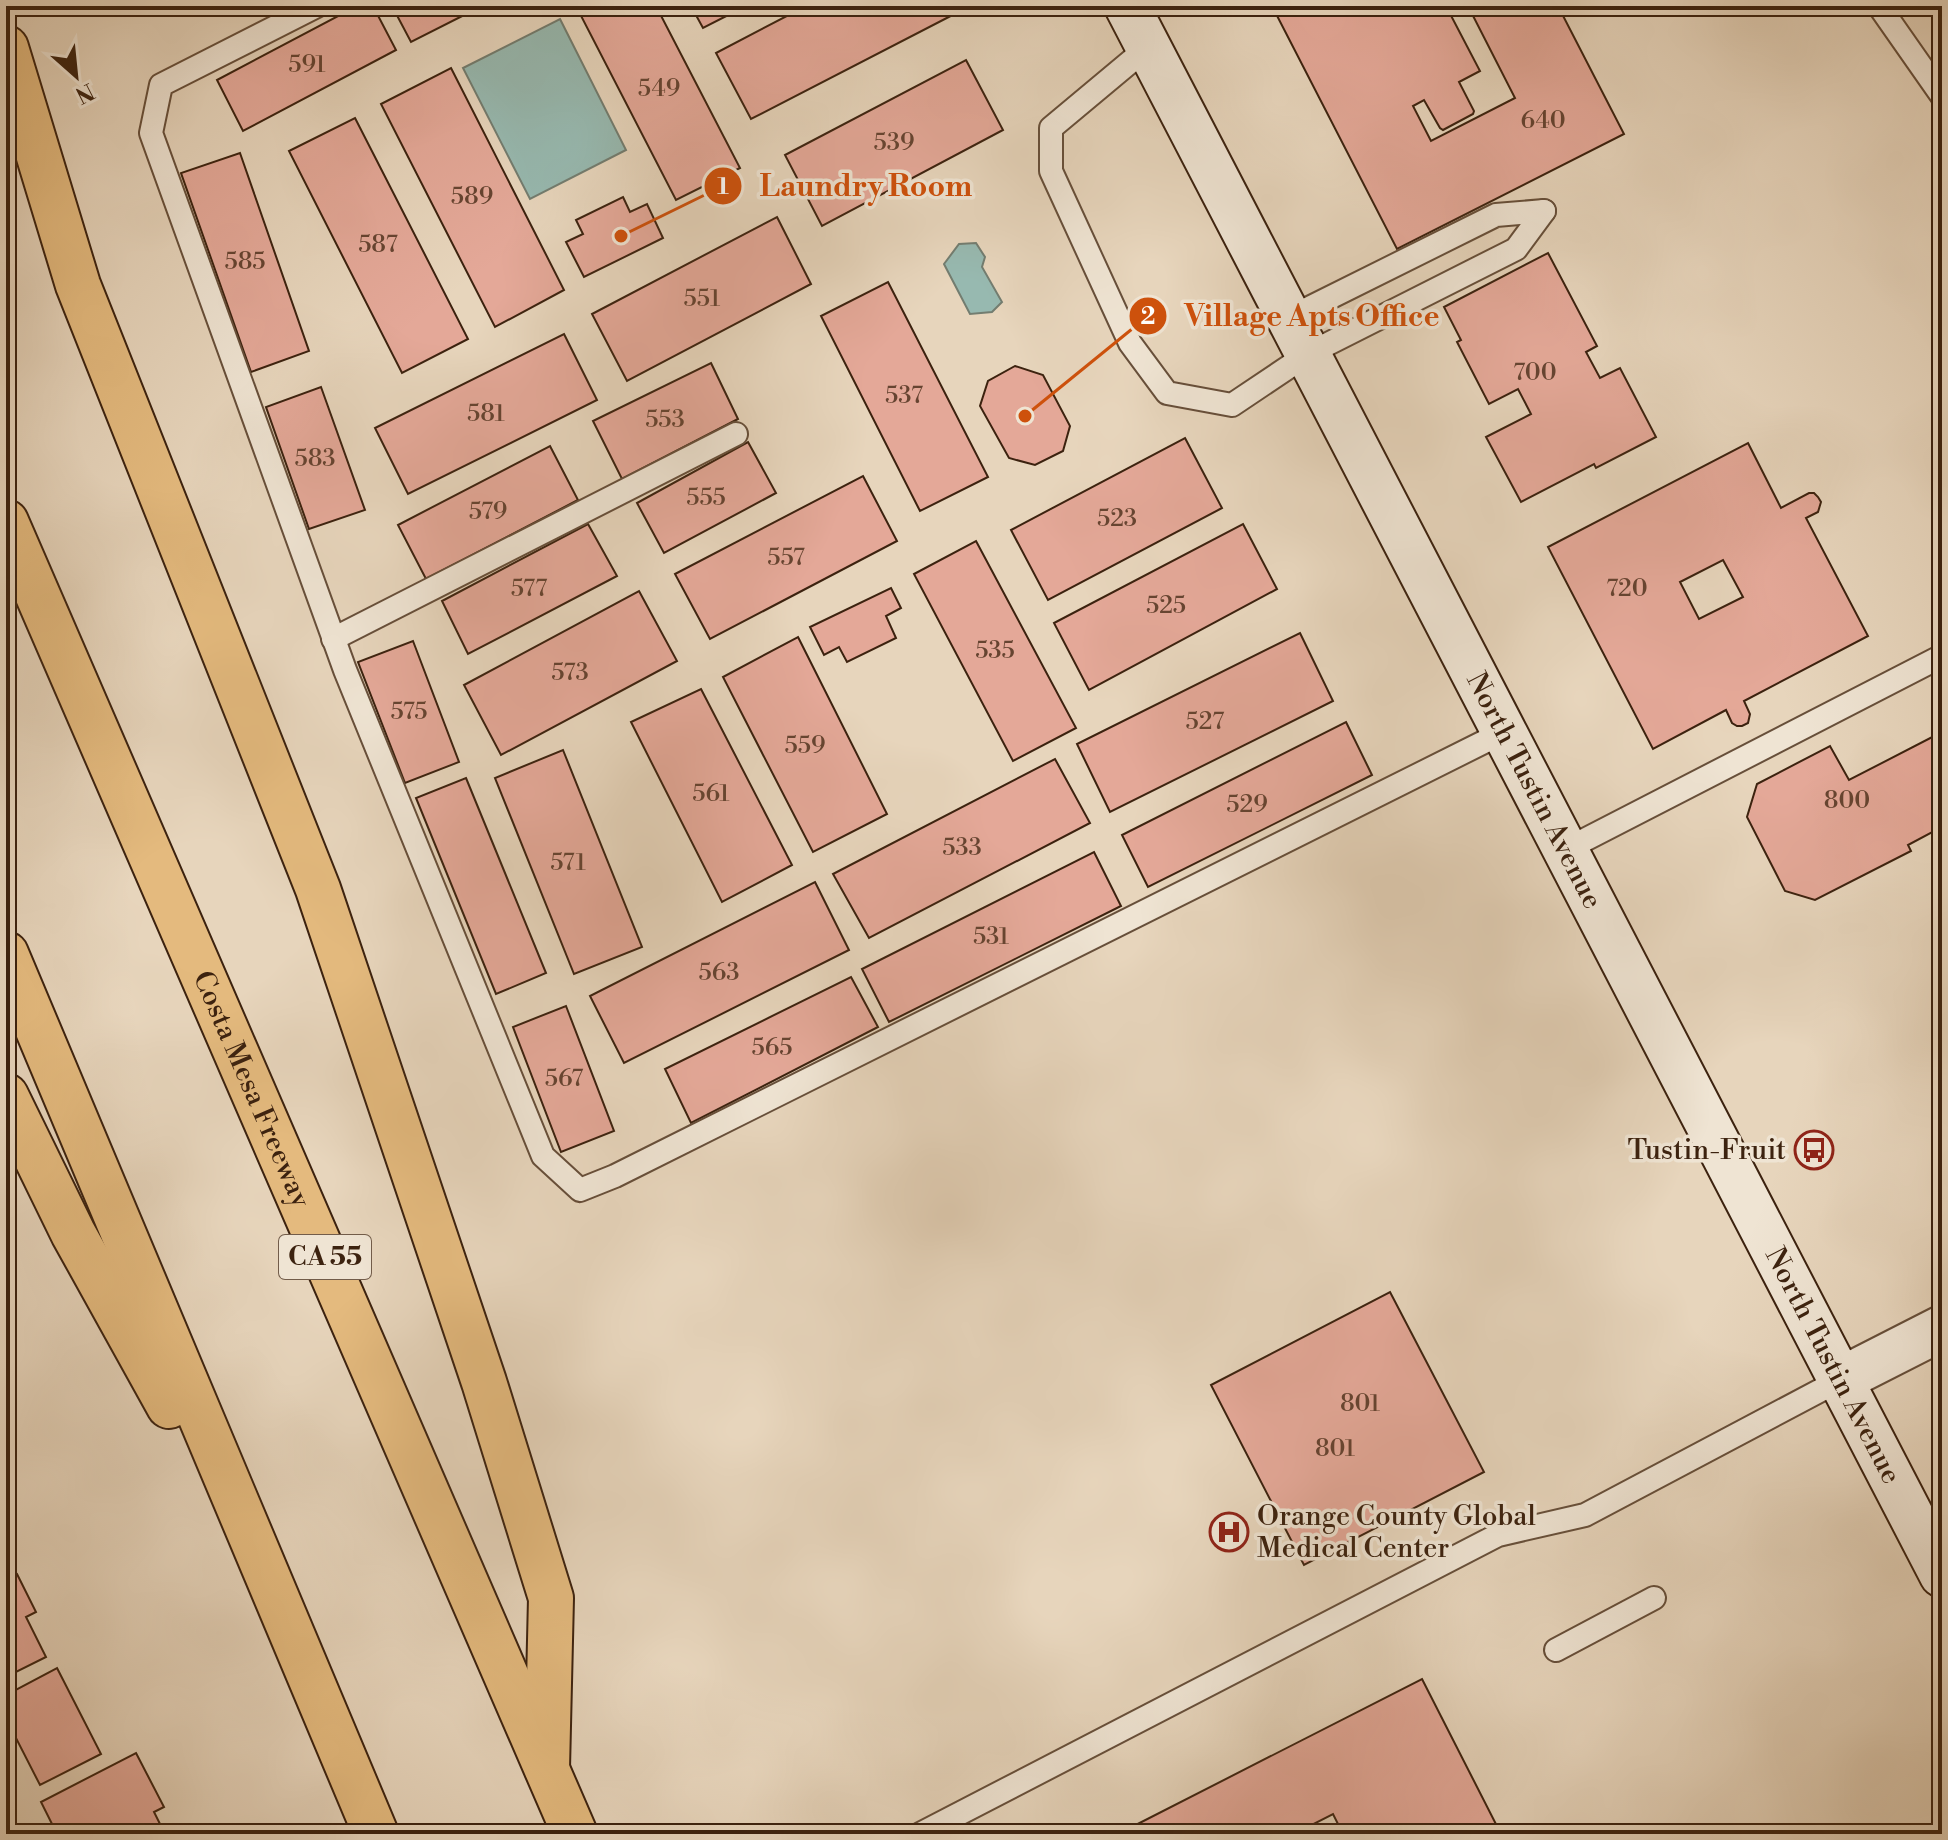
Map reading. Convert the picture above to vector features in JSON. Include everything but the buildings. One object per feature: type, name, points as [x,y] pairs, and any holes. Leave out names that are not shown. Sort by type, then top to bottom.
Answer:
[{"type":"highway","points":[[6,48],[78,285],[318,889],[484,1382],[551,1598],[547,1768]]},
{"type":"highway","name":"Costa Mesa Freeway","points":[[6,522],[575,1834]]},
{"type":"highway","points":[[6,954],[376,1834]]},
{"type":"highway","points":[[6,1096],[73,1233],[277,1601]]},
{"type":"main road","name":"North Tustin Avenue","points":[[1127,6],[1942,1575]]},
{"type":"main road","points":[[1840,1380],[1942,1328]]},
{"type":"lane","points":[[317,6],[161,85],[151,133],[333,639],[543,1156],[580,1190],[615,1176],[1504,732]]},
{"type":"lane","points":[[1879,6],[1942,96]]},
{"type":"lane","points":[[1148,47],[1051,128],[1051,171],[1130,343],[1167,393],[1232,405],[1298,336],[1496,215],[1544,211],[1516,249],[1298,336]]},
{"type":"lane","points":[[333,639],[736,434]]},
{"type":"lane","points":[[1565,850],[1942,656]]},
{"type":"lane","points":[[920,1834],[1498,1535],[1585,1515],[1840,1380]]},
{"type":"lane","points":[[1556,1650],[1654,1598]]},
{"type":"water","points":[[560,19],[626,150],[530,199],[463,68]]},
{"type":"water","points":[[976,243],[985,257],[982,267],[1002,302],[992,312],[970,314],[944,264],[959,244]]},
{"type":"place","name":"Laundry Room","points":[[621,236]]},
{"type":"place","name":"Village Apts Office","points":[[1025,416]]},
{"type":"place","name":"Tustin-Fruit","points":[[1814,1150]]},
{"type":"place","name":"Orange County Global Medical Center","points":[[1229,1532]]}]
